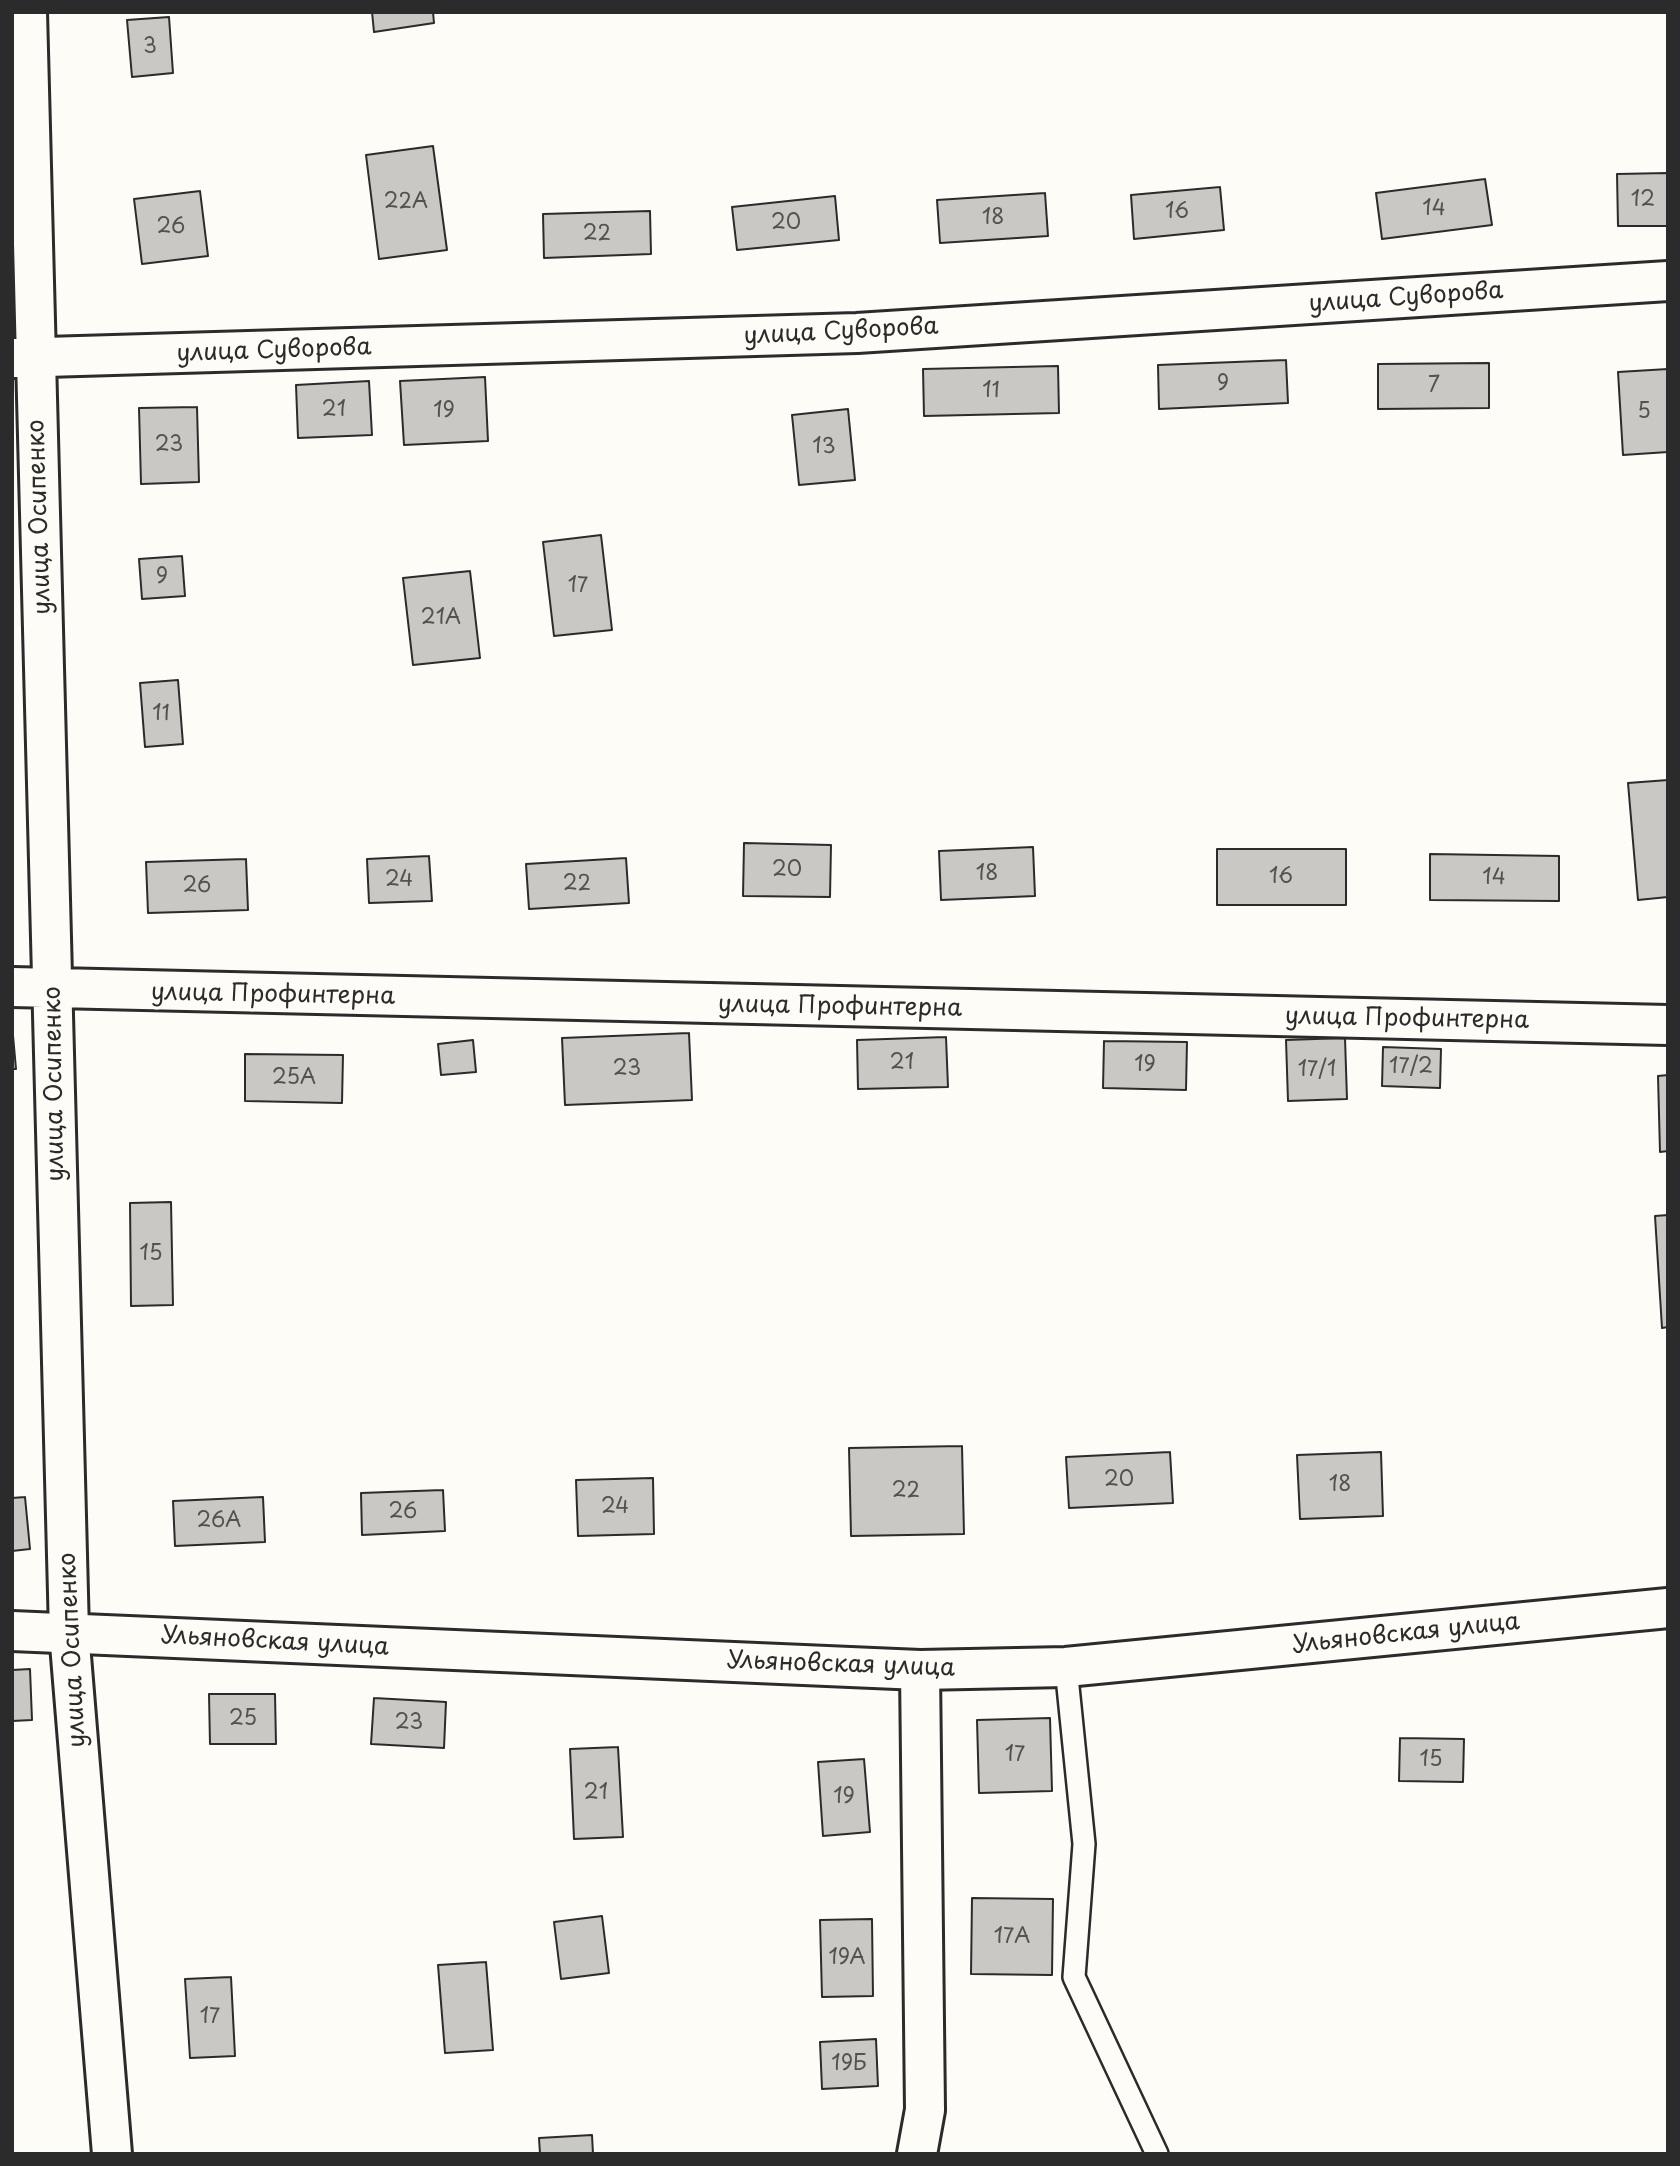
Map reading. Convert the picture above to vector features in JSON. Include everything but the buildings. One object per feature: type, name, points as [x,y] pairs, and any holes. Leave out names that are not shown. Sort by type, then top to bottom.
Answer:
[{"type":"street","name":"улица Осипенко","points":[[27,12],[24,359],[53,990],[69,1632],[112,2154]]},
{"type":"street","name":"улица Суворова","points":[[24,359],[857,332],[1668,281]]},
{"type":"street","name":"улица Профинтерна","points":[[12,988],[1668,1025]]},
{"type":"street","name":"Ульяновская улица","points":[[12,1631],[920,1670],[1066,1667],[1668,1608]]},
{"type":"street","points":[[917,2154],[925,2110],[920,1670]]},
{"type":"lane","points":[[1066,1667],[1084,1844],[1074,1977],[1157,2154]]}]
